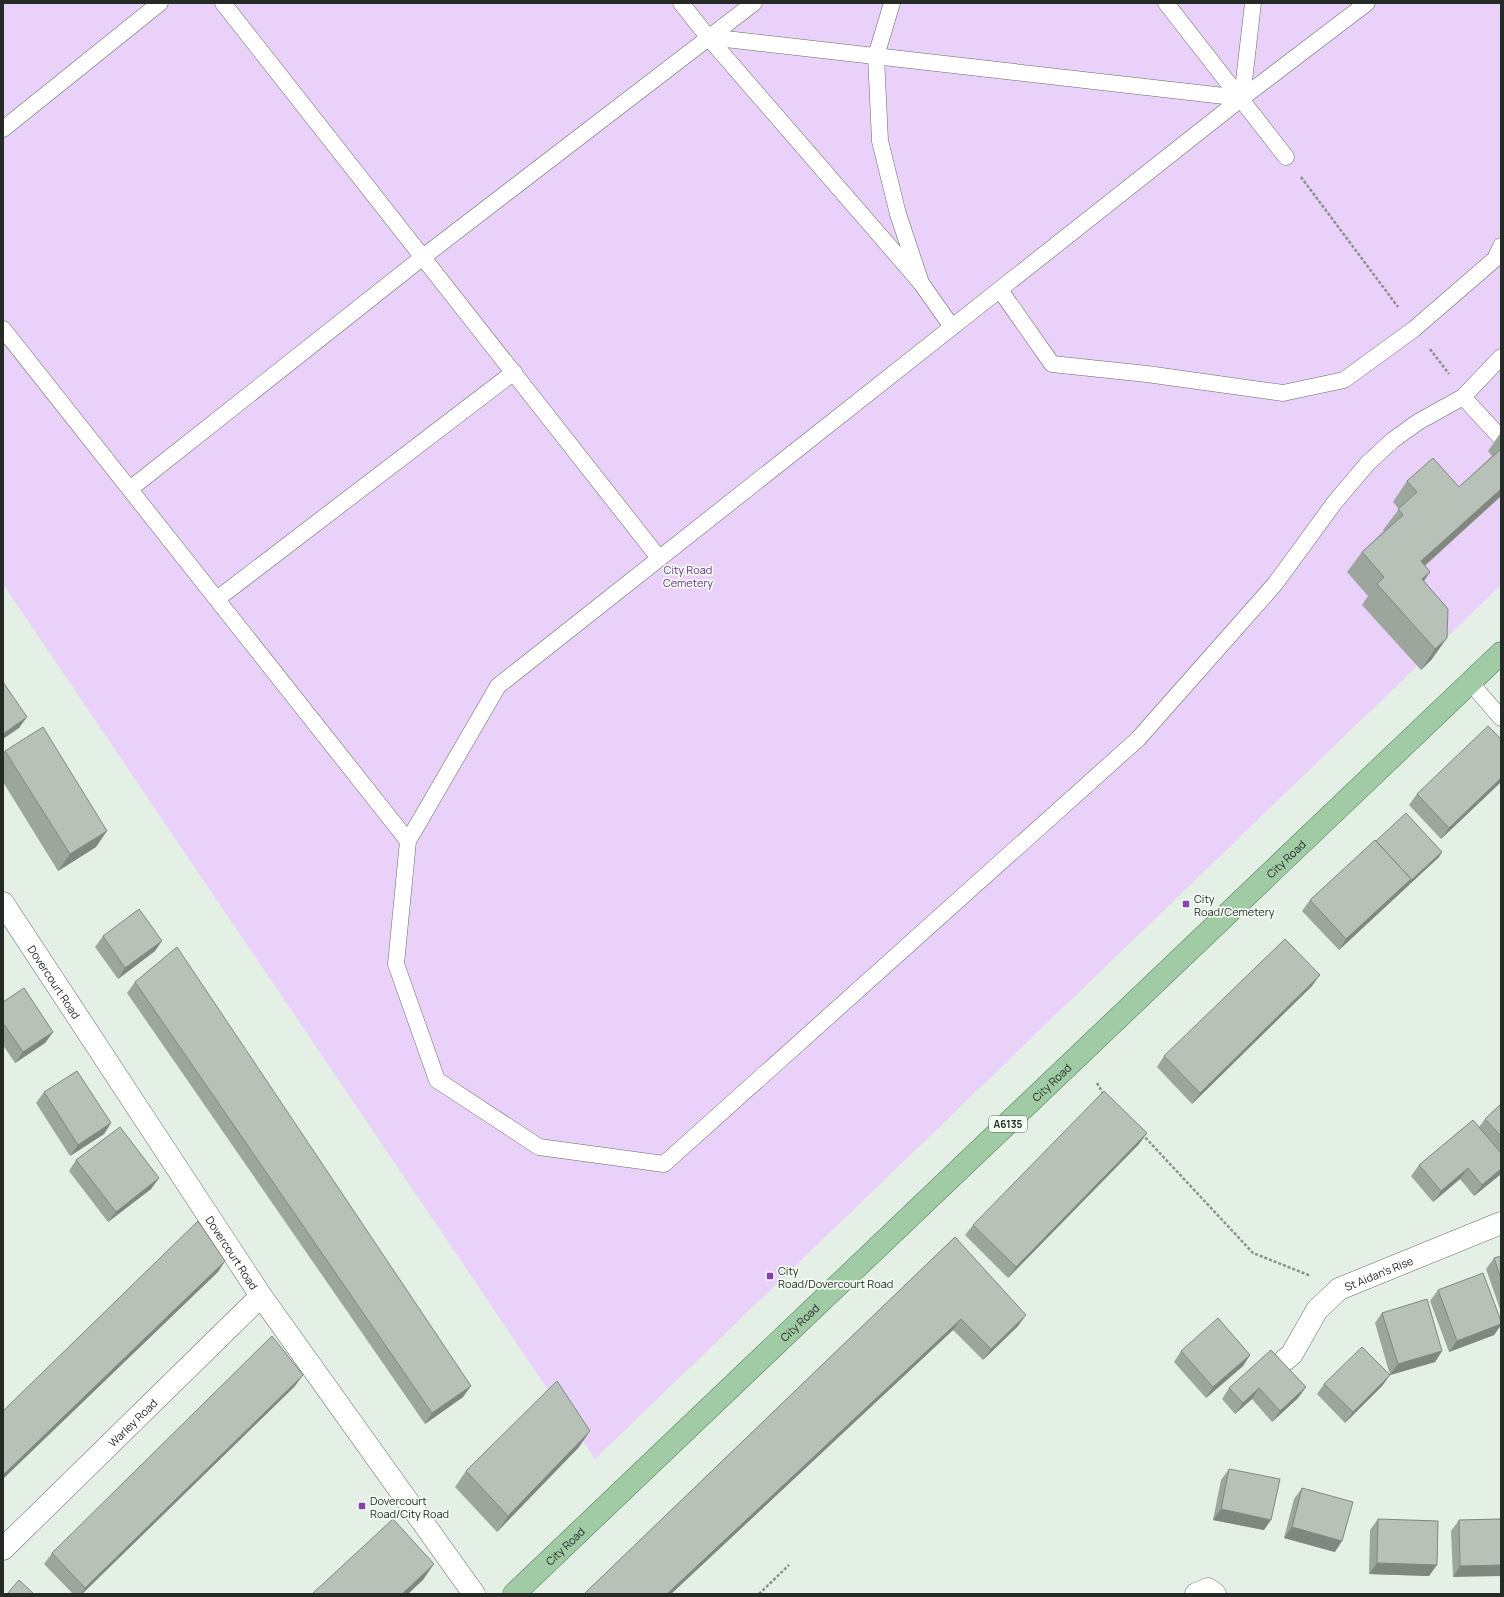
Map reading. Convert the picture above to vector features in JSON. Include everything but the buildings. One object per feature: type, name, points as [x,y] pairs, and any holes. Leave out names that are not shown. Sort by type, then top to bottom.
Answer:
[{"type":"main road","name":"City Road","points":[[514,1594],[1501,653]]},
{"type":"street","name":"Dovercourt Road","points":[[3,903],[261,1296],[474,1594]]},
{"type":"street","name":"St Aidan's Rise","points":[[1285,1360],[1292,1354],[1317,1310],[1339,1289],[1501,1223]]},
{"type":"street","name":"Warley Road","points":[[3,1549],[261,1296]]},
{"type":"street","points":[[1196,1594],[1208,1589],[1215,1594]]},
{"type":"lane","points":[[3,129],[160,3]]},
{"type":"lane","points":[[223,3],[659,558]]},
{"type":"lane","points":[[681,3],[708,37],[921,284],[952,328]]},
{"type":"lane","points":[[130,490],[423,257],[754,3]]},
{"type":"lane","points":[[892,3],[876,56],[880,141],[898,214],[921,284]]},
{"type":"lane","points":[[1166,3],[1242,98],[1286,157]]},
{"type":"lane","points":[[1242,98],[1253,3]]},
{"type":"lane","points":[[1367,3],[1242,98],[498,686],[408,841],[396,964],[437,1080],[539,1147],[664,1164],[1138,739],[1275,584],[1336,502],[1368,463],[1393,440],[1418,422],[1463,397],[1501,357]]},
{"type":"lane","points":[[708,37],[1242,98]]},
{"type":"lane","points":[[1000,290],[1052,364],[1147,374],[1283,393],[1344,380],[1420,324],[1495,259],[1501,246]]},
{"type":"lane","points":[[3,329],[408,841]]},
{"type":"lane","points":[[217,599],[514,372]]},
{"type":"lane","points":[[1463,397],[1501,438]]},
{"type":"lane","points":[[1470,682],[1501,718]]},
{"type":"path","points":[[1286,157],[1398,308]]},
{"type":"path","points":[[1434,354],[1447,372]]},
{"type":"path","points":[[1097,1083],[1101,1092],[1106,1097]]},
{"type":"path","points":[[1139,1131],[1253,1253],[1339,1289]]},
{"type":"path","points":[[759,1594],[789,1565]]},
{"type":"green space","name":"City Road Cemetery","points":[[3,3],[1501,3],[1501,585],[595,1459],[3,584]]},
{"type":"place","name":"City Road/Cemetery","points":[[1186,904]]},
{"type":"place","name":"City Road/Dovercourt Road","points":[[770,1276]]},
{"type":"place","name":"Dovercourt Road/City Road","points":[[362,1506]]}]
